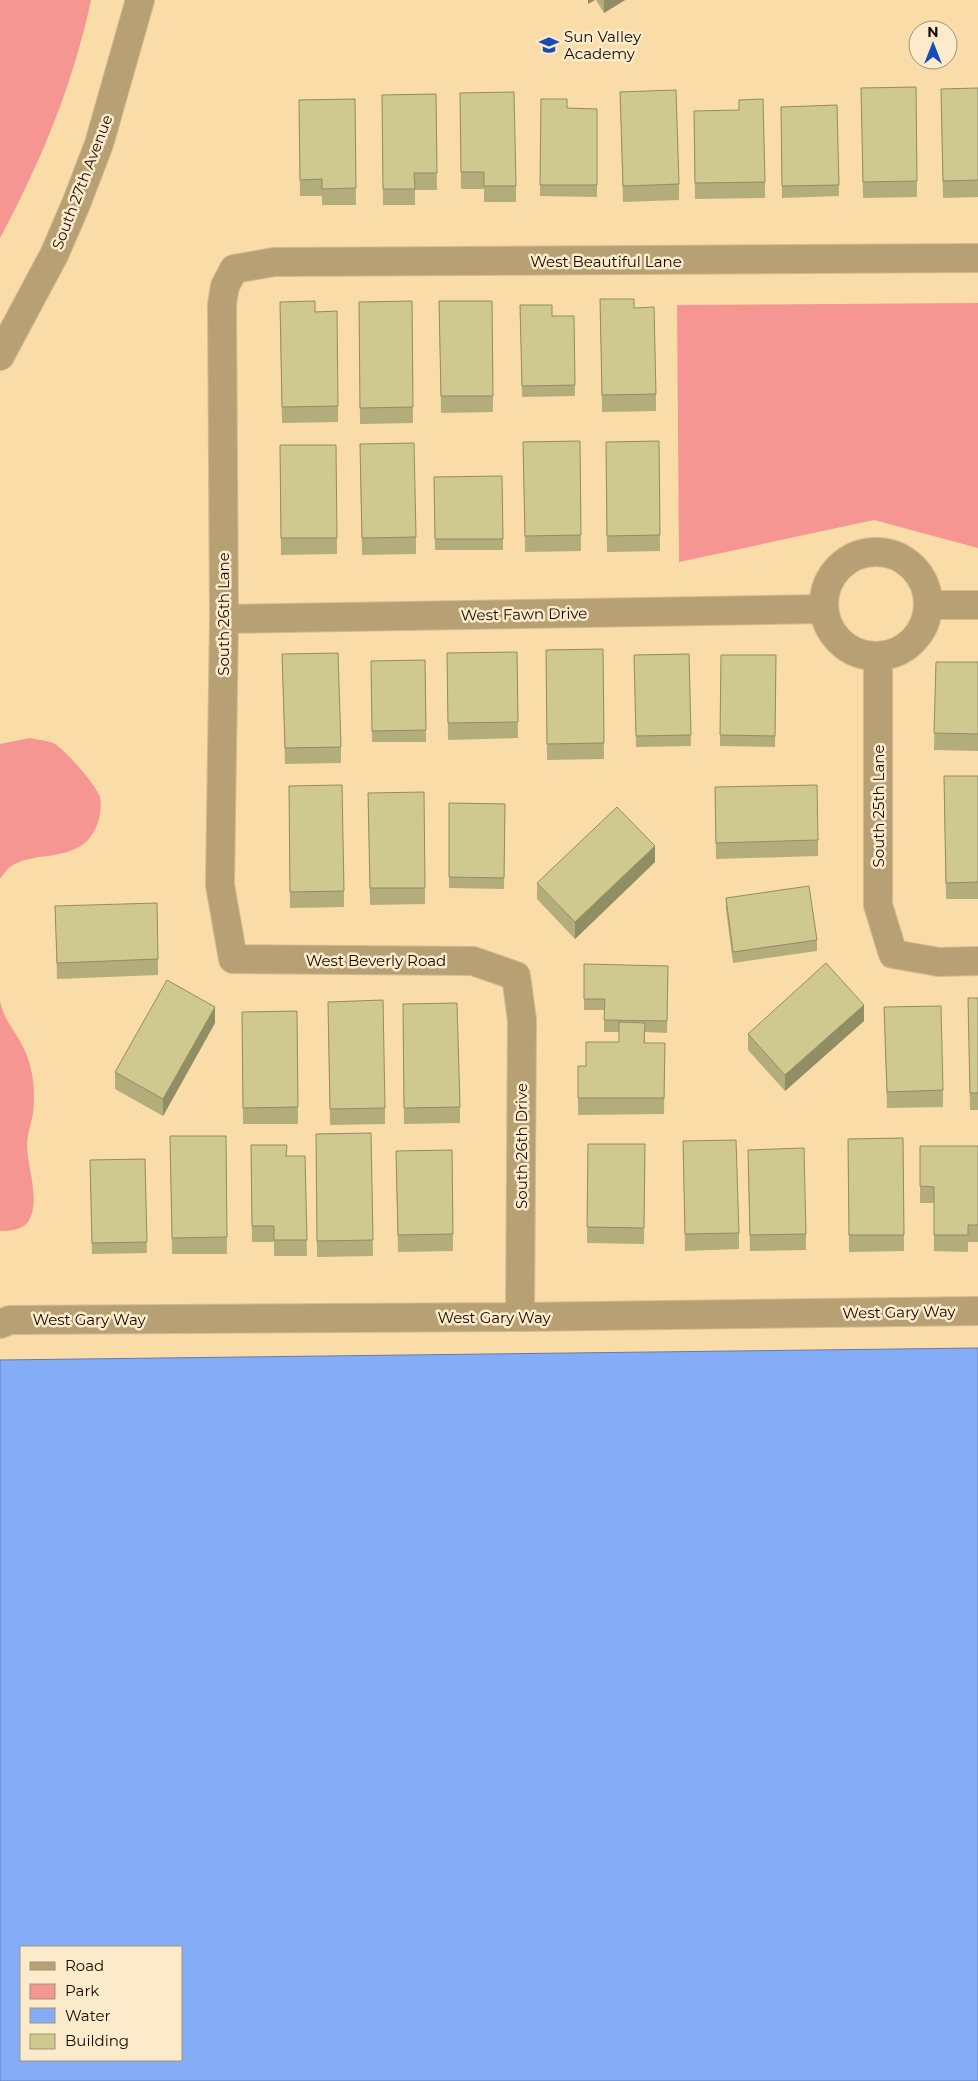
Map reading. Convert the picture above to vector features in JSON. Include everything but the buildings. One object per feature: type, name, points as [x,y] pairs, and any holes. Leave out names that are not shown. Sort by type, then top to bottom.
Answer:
[{"type":"street","name":"South 27th Avenue","points":[[0,356],[54,255],[79,195],[99,144],[140,0]]},
{"type":"street","name":"West Beautiful Lane","points":[[234,269],[274,262],[978,258]]},
{"type":"street","name":"South 26th Lane","points":[[233,960],[220,885],[224,619],[222,304],[225,286],[234,269]]},
{"type":"street","points":[[867,552],[882,552],[897,556],[910,564],[924,583],[927,590],[928,605],[926,620],[919,634],[908,646],[893,653],[878,656],[853,650],[842,643],[833,633],[827,622],[824,609],[825,594],[830,579],[839,567],[852,558],[867,552]]},
{"type":"street","points":[[928,605],[978,605]]},
{"type":"street","name":"West Fawn Drive","points":[[224,619],[824,609]]},
{"type":"street","name":"South 25th Lane","points":[[878,656],[878,905],[893,954],[939,962],[978,961]]},
{"type":"street","name":"West Beverly Road","points":[[233,960],[473,960],[516,976]]},
{"type":"street","name":"South 26th Drive","points":[[516,976],[522,1020],[520,1317]]},
{"type":"street","name":"West Gary Way","points":[[3,1320],[520,1317],[978,1311]]},
{"type":"green space","points":[[0,0],[91,0],[75,62],[54,122],[29,181],[0,238]]},
{"type":"green space","points":[[978,303],[978,548],[874,520],[679,562],[677,305]]},
{"type":"green space","points":[[30,738],[53,743],[79,767],[98,792],[101,803],[100,815],[93,834],[76,849],[18,862],[9,868],[0,879],[0,744]]},
{"type":"green space","points":[[0,1001],[5,1016],[25,1051],[33,1079],[33,1113],[27,1147],[34,1196],[32,1214],[28,1222],[19,1228],[0,1231]]},
{"type":"water","points":[[978,1348],[978,2081],[0,2081],[0,1360]]},
{"type":"place","name":"Sun Valley Academy","points":[[549,45]]}]
